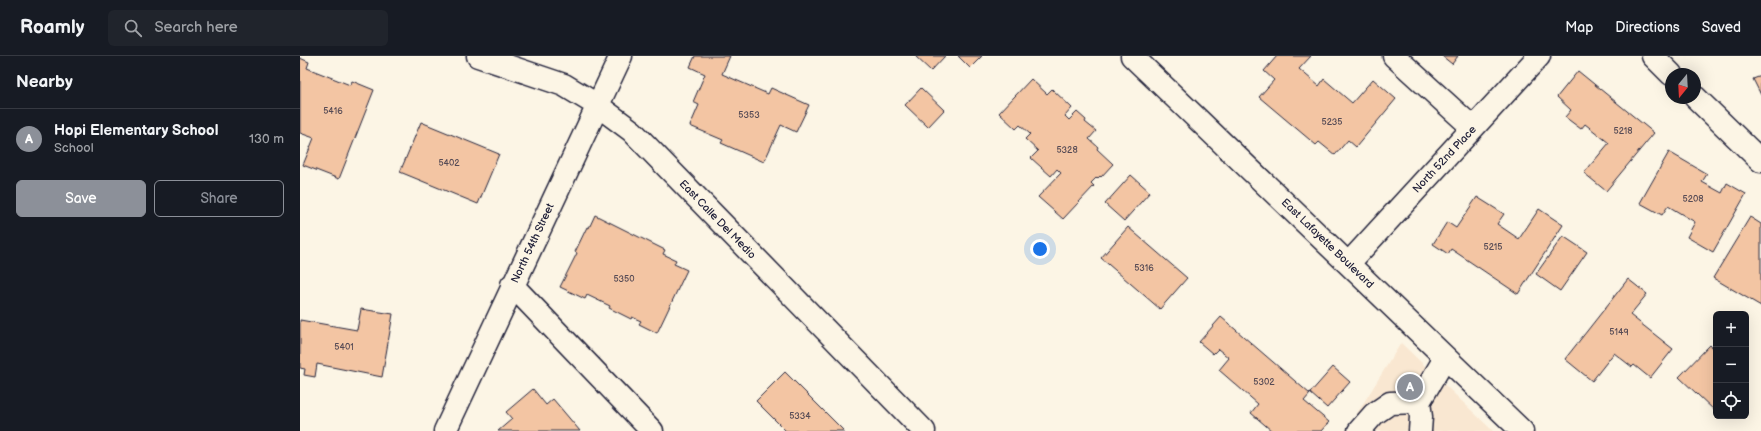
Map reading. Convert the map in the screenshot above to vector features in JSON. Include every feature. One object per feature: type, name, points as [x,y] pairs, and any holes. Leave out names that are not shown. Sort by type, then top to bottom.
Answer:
[{"type":"street","name":"East Calle Del Medio","points":[[478,56],[564,85],[597,105],[632,131],[924,431]]},
{"type":"street","name":"North 54th Street","points":[[444,431],[621,56]]},
{"type":"street","name":"East Lafayette Boulevard","points":[[1132,56],[1349,262],[1445,358],[1522,431]]},
{"type":"street","points":[[1394,56],[1473,128]]},
{"type":"street","name":"North 52nd Place","points":[[1349,262],[1539,56]]},
{"type":"street","points":[[1653,56],[1665,68]]},
{"type":"street","points":[[1701,103],[1761,161]]},
{"type":"street","points":[[512,285],[652,431]]},
{"type":"street","points":[[1420,431],[1421,417],[1419,402],[1445,358]]},
{"type":"street","points":[[1360,431],[1374,414],[1390,403],[1419,402]]},
{"type":"shaded area","points":[[1401,343],[1493,431],[1346,431]]},
{"type":"building","points":[[695,56],[730,56],[722,74],[768,94],[771,88],[809,105],[796,132],[781,125],[764,162],[721,143],[723,140],[690,126],[699,105],[693,102],[705,74],[690,67]]},
{"type":"building","points":[[915,56],[945,56],[931,71]]},
{"type":"building","points":[[958,56],[982,56],[970,68]]},
{"type":"building","points":[[1277,56],[1311,56],[1299,69],[1319,86],[1324,79],[1352,103],[1373,79],[1396,99],[1356,147],[1348,140],[1335,155],[1319,142],[1316,145],[1259,97],[1274,80],[1264,71]]},
{"type":"building","points":[[1442,56],[1458,56],[1452,64]]},
{"type":"building","points":[[300,58],[309,62],[307,68],[350,85],[352,81],[374,90],[339,179],[303,165],[314,138],[300,133]]},
{"type":"building","points":[[1578,71],[1654,133],[1606,191],[1584,173],[1609,143],[1585,124],[1581,129],[1565,117],[1571,110],[1557,97]]},
{"type":"building","points":[[1761,76],[1761,95],[1753,79]]},
{"type":"building","points":[[1031,79],[1047,94],[1052,89],[1072,108],[1065,116],[1069,120],[1077,112],[1086,120],[1085,122],[1096,131],[1089,139],[1113,164],[1101,177],[1097,177],[1091,183],[1094,186],[1063,219],[1038,197],[1061,173],[1057,169],[1051,176],[1031,158],[1038,151],[1025,139],[1030,134],[1020,125],[1016,129],[999,113]]},
{"type":"building","points":[[921,88],[944,110],[928,127],[905,105]]},
{"type":"building","points":[[421,122],[499,154],[478,204],[400,172]]},
{"type":"building","points":[[1669,152],[1707,174],[1702,182],[1722,193],[1727,183],[1746,194],[1713,252],[1687,237],[1695,222],[1668,206],[1662,215],[1640,203]]},
{"type":"building","points":[[1131,175],[1150,192],[1124,221],[1105,204]]},
{"type":"building","points":[[1477,197],[1504,214],[1497,224],[1519,239],[1539,209],[1563,225],[1518,294],[1451,249],[1448,254],[1433,244],[1447,222],[1456,228]]},
{"type":"building","points":[[595,215],[665,250],[663,254],[676,260],[674,264],[687,270],[657,333],[639,324],[641,321],[632,317],[631,319],[609,308],[610,306],[587,295],[585,299],[560,287],[577,253],[575,252],[587,227],[589,228]]},
{"type":"building","points":[[1750,217],[1761,224],[1761,306],[1713,278]]},
{"type":"building","points":[[1128,227],[1187,278],[1160,309],[1101,258]]},
{"type":"building","points":[[1563,236],[1587,252],[1560,291],[1536,274]]},
{"type":"building","points":[[1628,279],[1647,294],[1630,315],[1673,349],[1650,378],[1634,365],[1632,367],[1614,353],[1592,381],[1565,359]]},
{"type":"building","points":[[361,309],[393,314],[382,377],[317,364],[315,377],[304,375],[305,369],[300,368],[300,320],[357,330]]},
{"type":"building","points":[[1221,317],[1310,394],[1304,401],[1329,422],[1321,431],[1272,431],[1251,413],[1258,404],[1219,370],[1229,358],[1218,349],[1213,354],[1199,342]]},
{"type":"building","points":[[1710,345],[1713,348],[1713,409],[1679,377]]},
{"type":"building","points":[[1333,367],[1350,382],[1327,408],[1310,393]]},
{"type":"building","points":[[785,372],[844,431],[786,431],[756,401]]},
{"type":"building","points":[[533,389],[546,405],[553,399],[580,431],[498,431],[512,419],[506,412]]},
{"type":"place","name":"Hopi Elementary School","points":[[1410,387]]}]
